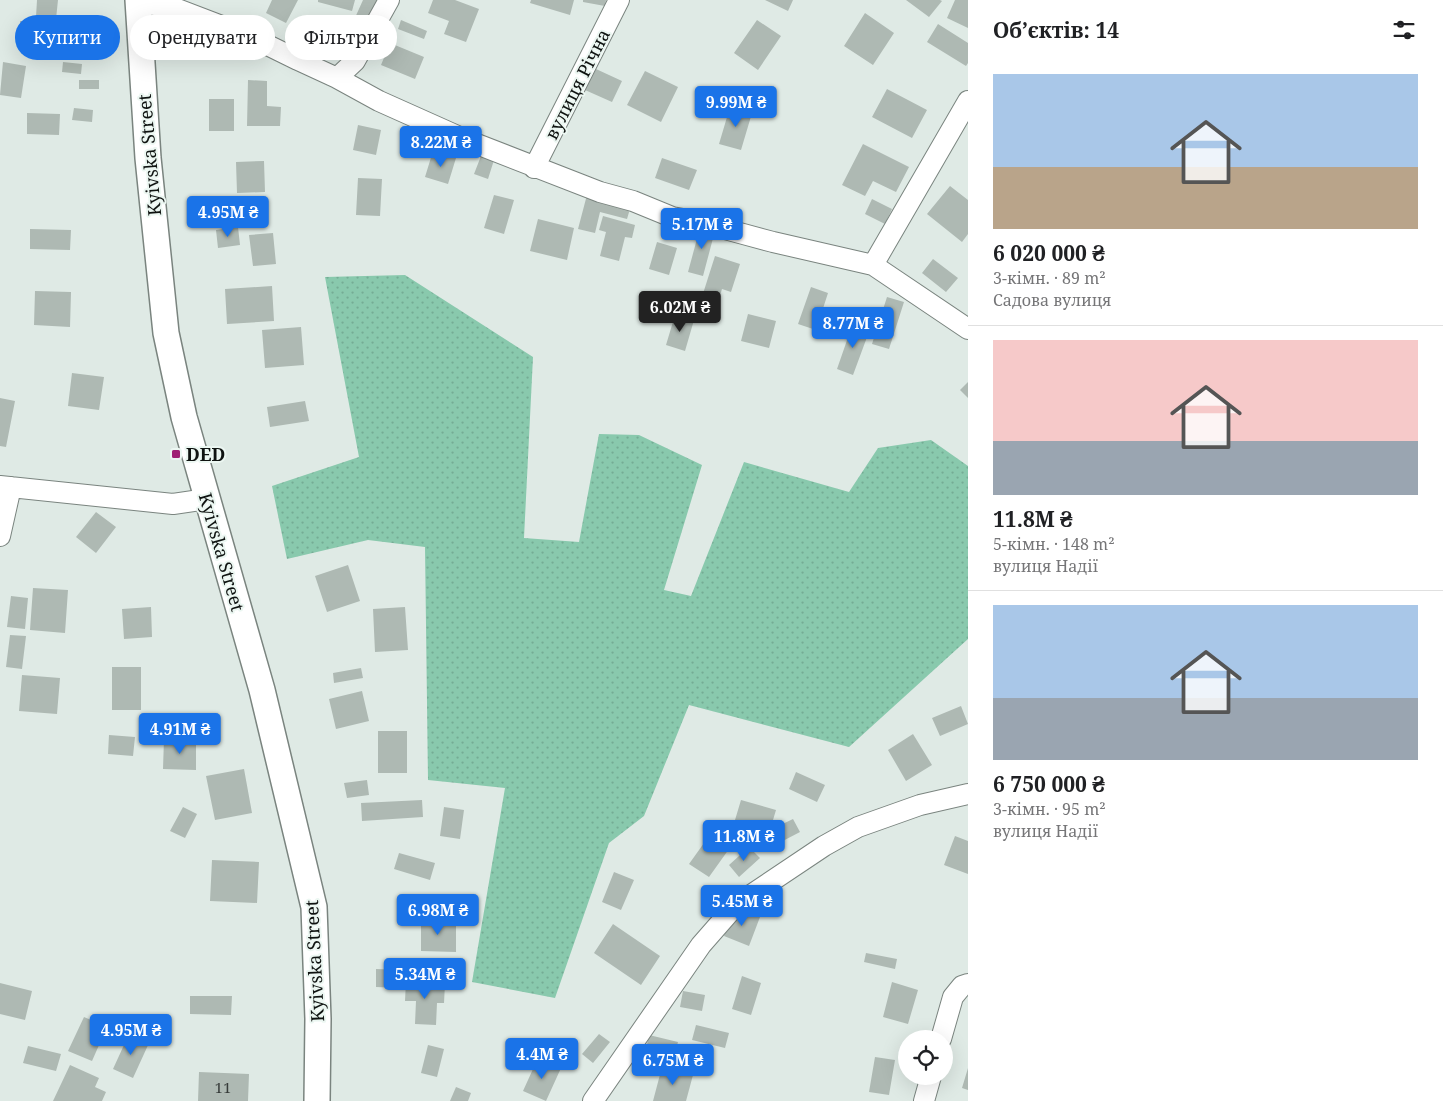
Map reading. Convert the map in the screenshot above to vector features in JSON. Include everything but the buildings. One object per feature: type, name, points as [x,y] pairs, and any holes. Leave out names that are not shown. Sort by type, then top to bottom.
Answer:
[{"type":"street","points":[[337,78],[355,62],[390,0]]},
{"type":"street","name":"вулиця Річна","points":[[534,168],[619,0]]},
{"type":"street","points":[[138,1],[172,7],[253,38],[337,78],[379,101],[534,168],[600,192],[633,201],[672,217],[873,265],[968,329]]},
{"type":"street","name":"Kyivska Street","points":[[138,1],[148,158],[166,333],[184,417],[262,690],[314,908],[318,1019],[317,1101]]},
{"type":"street","points":[[873,265],[968,101]]},
{"type":"street","points":[[0,536],[5,487],[173,504],[207,499]]},
{"type":"street","points":[[593,1101],[701,945],[736,905],[810,855],[858,827],[920,805],[968,794]]},
{"type":"street","points":[[944,1030],[953,997],[962,986],[968,984]]},
{"type":"street","points":[[924,1101],[928,1085]]},
{"type":"green space","points":[[405,275],[533,357],[524,538],[579,542],[599,434],[639,435],[702,465],[664,590],[691,596],[744,462],[849,492],[878,448],[931,440],[968,466],[968,639],[849,747],[689,705],[644,816],[609,843],[555,998],[472,982],[505,788],[428,780],[425,547],[368,540],[287,559],[272,486],[359,457],[325,277]]},
{"type":"place","name":"DED","points":[[176,454]]}]
